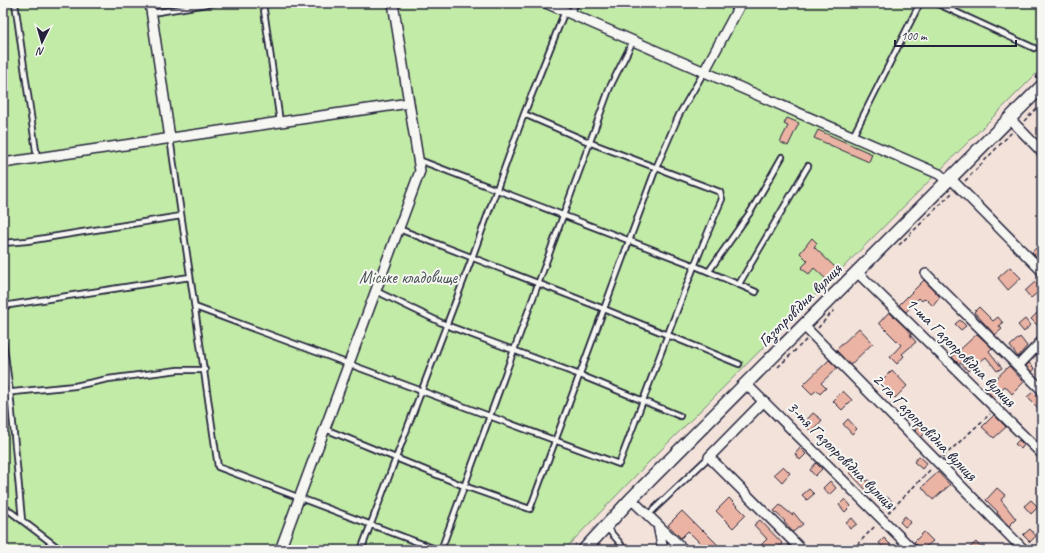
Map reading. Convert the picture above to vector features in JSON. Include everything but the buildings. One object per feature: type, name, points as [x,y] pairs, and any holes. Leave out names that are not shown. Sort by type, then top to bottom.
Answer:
[{"type":"main road","name":"Газопровідна вулиця","points":[[584,550],[631,499],[1042,86]]},
{"type":"street","points":[[150,3],[170,138]]},
{"type":"street","points":[[280,550],[400,229],[420,171],[393,3]]},
{"type":"street","points":[[546,3],[852,138],[939,174],[948,180],[1042,271]]},
{"type":"street","points":[[704,72],[741,3]]},
{"type":"street","points":[[3,163],[409,103]]},
{"type":"street","points":[[1009,118],[1042,152]]},
{"type":"street","name":"1-ша Газопровідна вулиця","points":[[858,272],[1042,454]]},
{"type":"street","points":[[926,274],[1042,390]]},
{"type":"street","name":"2-га Газопровідна вулиця","points":[[804,326],[1024,550]]},
{"type":"street","points":[[1018,366],[1042,341]]},
{"type":"street","name":"3-тя Газопровідна вулиця","points":[[746,384],[913,550]]},
{"type":"street","points":[[764,401],[709,457],[802,550]]},
{"type":"street","points":[[631,499],[684,550]]},
{"type":"street","points":[[658,525],[663,550]]},
{"type":"lane","points":[[15,3],[37,158]]},
{"type":"lane","points":[[151,13],[213,3]]},
{"type":"lane","points":[[263,3],[280,122]]},
{"type":"lane","points":[[361,550],[472,258],[524,114],[568,12],[576,3]]},
{"type":"lane","points":[[852,138],[920,3]]},
{"type":"lane","points":[[936,3],[1034,48]]},
{"type":"lane","points":[[170,138],[218,467],[439,550],[490,417],[513,350],[591,143],[610,87],[633,41]]},
{"type":"lane","points":[[325,429],[464,486],[530,509],[628,240],[656,168],[679,115],[704,72]]},
{"type":"lane","points":[[195,307],[349,363],[421,392],[619,464],[669,335],[693,265],[722,199],[720,192],[707,186],[591,143],[524,114]]},
{"type":"lane","points":[[709,272],[751,211],[782,157]]},
{"type":"lane","points":[[419,160],[693,265],[756,292]]},
{"type":"lane","points":[[739,284],[808,166]]},
{"type":"lane","points":[[3,243],[27,241],[181,216]]},
{"type":"lane","points":[[400,229],[739,364]]},
{"type":"lane","points":[[3,306],[190,277]]},
{"type":"lane","points":[[376,291],[446,325],[580,375],[680,416]]},
{"type":"lane","points":[[3,340],[10,392],[22,520]]},
{"type":"lane","points":[[3,393],[75,386],[108,379],[178,370],[205,370]]},
{"type":"lane","points":[[648,515],[709,457]]},
{"type":"lane","points":[[3,506],[61,550]]},
{"type":"lane","points":[[606,527],[624,550]]},
{"type":"path","points":[[852,550],[938,462],[996,409]]},
{"type":"green space","name":"Міське кладовище","points":[[3,3],[1042,3],[1042,68],[643,468],[564,550],[7,550],[3,547]]}]
